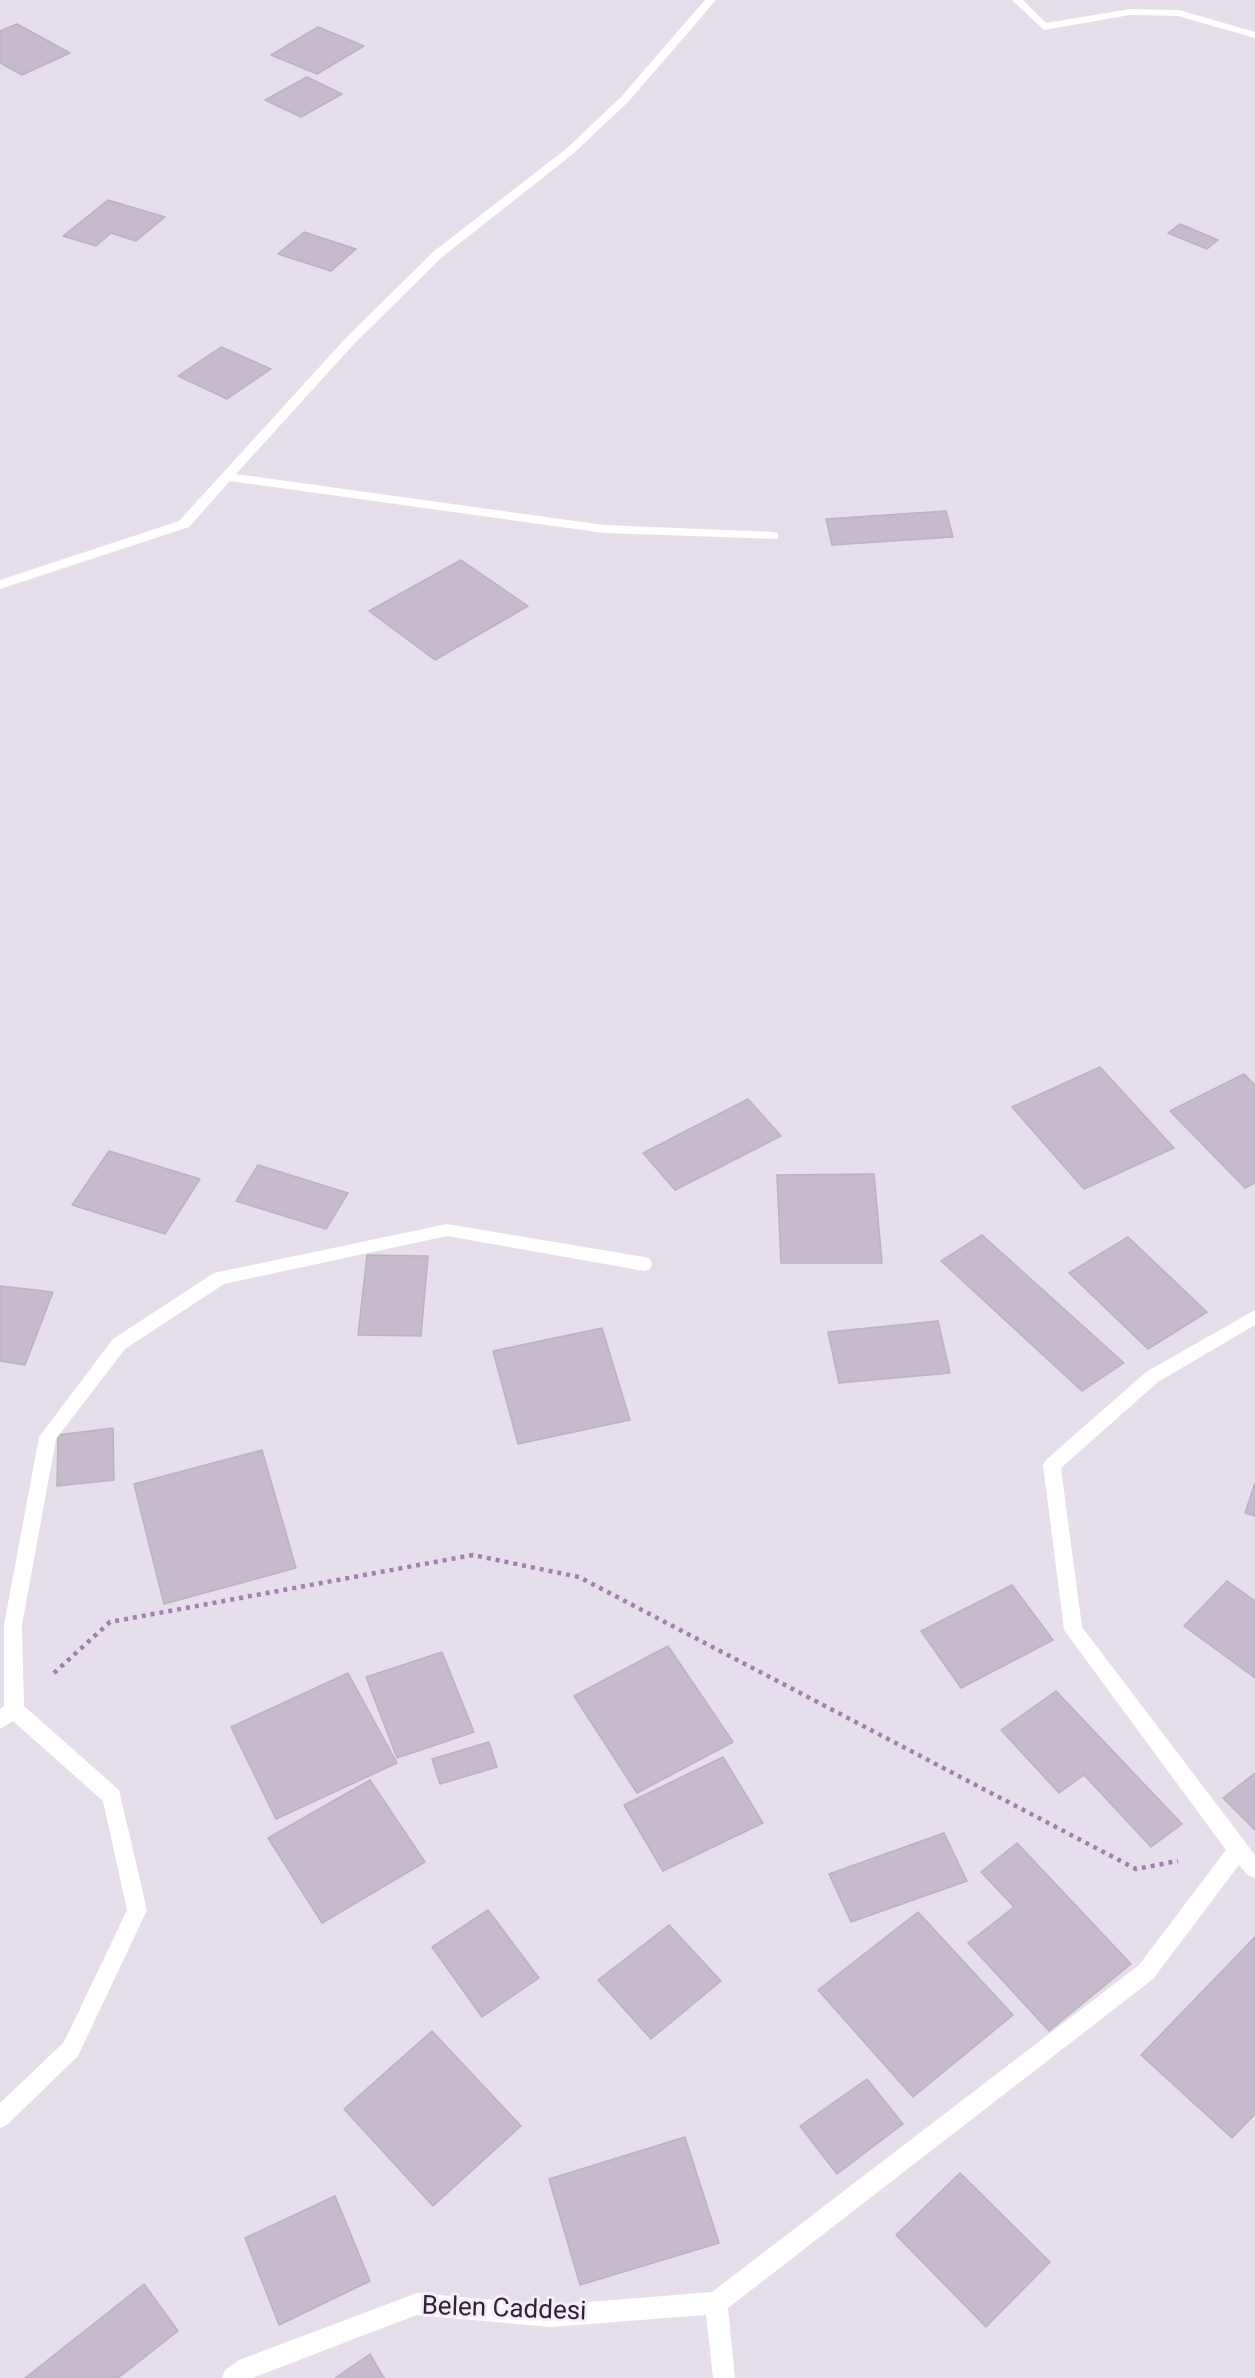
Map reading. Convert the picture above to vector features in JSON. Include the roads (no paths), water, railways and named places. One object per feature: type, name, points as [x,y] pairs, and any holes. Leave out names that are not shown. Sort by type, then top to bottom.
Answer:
[{"type":"street","points":[[0,585],[184,524],[349,342],[437,255],[570,152],[625,99],[711,0]]},
{"type":"street","points":[[1017,0],[1044,27],[1130,12],[1179,13],[1255,35]]},
{"type":"street","points":[[227,477],[604,529],[773,536]]},
{"type":"street","points":[[0,2118],[71,2049],[137,1910],[112,1796],[7,1715],[13,1625],[48,1437],[119,1344],[220,1278],[447,1230],[644,1264]]},
{"type":"street","points":[[1255,1317],[1152,1377],[1052,1465],[1073,1630],[1238,1850],[1255,1869]]},
{"type":"street","points":[[724,2378],[716,2303],[1146,1972],[1238,1850]]},
{"type":"street","name":"Belen Caddesi","points":[[233,2378],[247,2368],[417,2304],[551,2316],[716,2303]]}]
